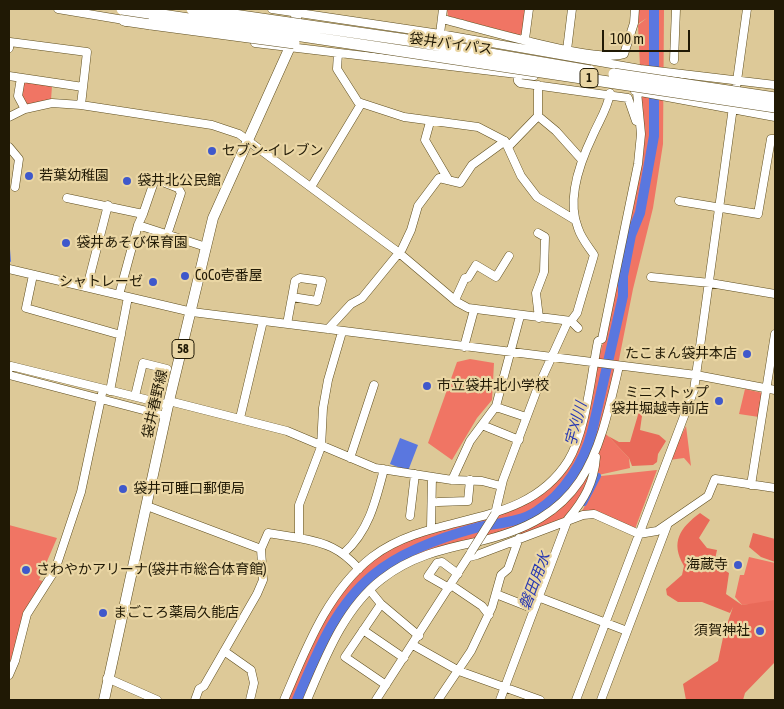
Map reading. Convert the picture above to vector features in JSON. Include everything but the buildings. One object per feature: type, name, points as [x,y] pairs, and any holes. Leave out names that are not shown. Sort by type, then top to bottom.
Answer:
[{"type":"highway","name":"袋井バイパス","points":[[192,9],[414,41],[722,95],[775,109]]},
{"type":"highway","points":[[227,9],[414,41]]},
{"type":"highway","points":[[123,14],[151,24],[282,42],[375,48]]},
{"type":"highway","name":"袋井バイパス","points":[[123,14],[722,95]]},
{"type":"highway","points":[[722,95],[775,96]]},
{"type":"main road","name":"袋井春野線","points":[[104,700],[107,678],[166,416],[213,218],[289,49],[298,11]]},
{"type":"street","points":[[58,9],[123,14],[134,27],[213,36],[289,49],[517,74],[637,92],[733,111],[775,117]]},
{"type":"street","points":[[272,9],[343,18],[640,69],[775,85]]},
{"type":"street","points":[[343,18],[344,9]]},
{"type":"street","points":[[436,42],[443,35],[443,9]]},
{"type":"street","points":[[525,39],[529,9]]},
{"type":"street","points":[[567,50],[572,9]]},
{"type":"street","points":[[442,19],[567,50],[615,58],[624,54],[634,23],[634,9]]},
{"type":"street","points":[[674,60],[676,9]]},
{"type":"street","points":[[576,700],[694,390],[747,9]]},
{"type":"street","points":[[9,48],[10,42],[86,52],[81,105]]},
{"type":"street","points":[[338,53],[337,69],[349,90],[361,104],[390,114],[430,122],[478,127],[507,143],[521,176],[537,197],[575,220]]},
{"type":"street","points":[[432,60],[440,66]]},
{"type":"street","points":[[517,74],[520,83],[628,98],[638,131],[641,134]]},
{"type":"street","points":[[9,76],[83,87]]},
{"type":"street","points":[[21,78],[18,96],[25,110]]},
{"type":"street","points":[[328,329],[351,304],[362,298],[398,252],[411,230],[418,206],[432,184],[439,178],[460,183],[472,165],[507,143],[538,116],[538,85]]},
{"type":"street","points":[[284,700],[324,613],[359,569],[372,557],[397,542],[431,528],[512,508],[543,491],[568,460],[575,444],[586,405],[598,341],[602,338],[638,164],[641,134],[637,92]]},
{"type":"street","points":[[378,700],[496,513],[501,486],[526,417],[569,321],[577,313],[594,255],[578,230],[575,220],[574,196],[582,160],[609,102],[610,94]]},
{"type":"street","points":[[9,117],[25,110],[52,103],[81,105],[212,124],[239,134],[398,252],[455,300],[474,310],[569,321],[578,328]]},
{"type":"street","points":[[311,187],[361,104]]},
{"type":"street","points":[[538,116],[556,131],[582,160]]},
{"type":"street","points":[[430,122],[425,140],[448,180]]},
{"type":"street","points":[[679,201],[758,214],[771,139],[775,139]]},
{"type":"street","points":[[9,146],[19,158],[15,187]]},
{"type":"street","points":[[119,295],[138,225],[155,179],[178,188],[181,193],[167,235]]},
{"type":"street","points":[[67,198],[143,214]]},
{"type":"street","points":[[87,287],[108,206]]},
{"type":"street","points":[[138,225],[206,247]]},
{"type":"street","points":[[538,233],[545,237],[544,272],[536,293],[540,318]]},
{"type":"street","points":[[455,300],[465,278],[468,278],[476,266],[496,277],[508,256]]},
{"type":"street","points":[[9,269],[192,312],[696,375],[775,390]]},
{"type":"street","points":[[33,274],[26,308],[121,335]]},
{"type":"street","points":[[651,278],[710,283],[775,294]]},
{"type":"street","points":[[9,675],[15,660],[27,614],[55,570],[81,492],[97,421],[100,398],[106,390],[121,335],[128,297]]},
{"type":"street","points":[[287,324],[292,297]]},
{"type":"street","points":[[464,347],[474,310]]},
{"type":"street","points":[[452,480],[470,441],[496,407],[520,316]]},
{"type":"street","points":[[240,418],[263,321]]},
{"type":"street","points":[[299,538],[299,505],[321,446],[323,408],[328,380],[342,332]]},
{"type":"street","points":[[751,485],[775,339]]},
{"type":"street","points":[[135,396],[143,364],[167,369]]},
{"type":"street","points":[[307,700],[342,628],[366,592],[382,578],[395,569],[431,552],[505,535],[544,517],[565,500],[583,478],[597,450],[607,416],[617,365]]},
{"type":"street","points":[[9,369],[12,366],[106,390],[240,418],[287,431],[350,458],[384,469],[501,486]]},
{"type":"street","points":[[9,375],[166,416]]},
{"type":"street","points":[[55,387],[57,377]]},
{"type":"street","points":[[350,458],[374,385]]},
{"type":"street","points":[[496,407],[526,417]]},
{"type":"street","points":[[482,425],[519,440]]},
{"type":"street","points":[[500,700],[568,519],[584,498],[594,479],[597,450]]},
{"type":"street","points":[[344,553],[361,534],[373,510],[384,469]]},
{"type":"street","points":[[410,516],[415,474]]},
{"type":"street","points":[[431,528],[432,477]]},
{"type":"street","points":[[470,555],[519,539],[568,519],[594,514],[639,534],[657,532],[708,496],[715,479],[775,488]]},
{"type":"street","points":[[438,502],[468,501],[470,480]]},
{"type":"street","points":[[147,506],[261,549]]},
{"type":"street","points":[[601,700],[667,526]]},
{"type":"street","points":[[438,700],[459,671],[488,615],[501,575],[508,569],[521,528]]},
{"type":"street","points":[[195,700],[263,580],[261,549],[268,533],[321,542],[344,553],[359,569]]},
{"type":"street","points":[[458,574],[442,562],[437,563],[428,576],[482,606],[488,615]]},
{"type":"street","points":[[372,593],[380,604],[418,636]]},
{"type":"street","points":[[496,594],[534,609]]},
{"type":"street","points":[[538,597],[627,631]]},
{"type":"street","points":[[380,604],[346,657],[386,685]]},
{"type":"street","points":[[363,630],[404,658]]},
{"type":"street","points":[[413,645],[459,671],[540,700]]},
{"type":"street","points":[[224,651],[251,670],[254,683],[250,700]]},
{"type":"street","points":[[107,678],[157,700]]},
{"type":"shaded area","points":[[447,9],[526,9],[522,34],[519,35],[448,16]]},
{"type":"shaded area","points":[[633,9],[664,9],[663,144],[653,208],[633,289],[609,410],[598,447],[606,434],[629,458],[630,468],[594,476],[568,519],[520,536],[521,529],[394,569],[350,612],[305,700],[285,700],[320,623],[361,567],[413,535],[533,497],[572,457],[604,339],[643,130],[638,25],[647,18],[633,27]]},
{"type":"shaded area","points":[[21,80],[52,86],[51,100],[27,107],[18,96]]},
{"type":"shaded area","points":[[470,359],[494,363],[492,400],[477,418],[452,460],[428,443],[457,362]]},
{"type":"shaded area","points":[[745,389],[763,393],[759,417],[739,414]]},
{"type":"shaded area","points":[[640,408],[643,409],[640,430],[659,435],[666,441],[658,454],[657,462],[653,465],[632,466],[629,458],[608,436],[619,442],[630,442]]},
{"type":"shaded area","points":[[686,426],[691,466],[684,458],[669,460]]},
{"type":"shaded area","points":[[657,470],[635,529],[595,510],[581,513],[601,476]]},
{"type":"shaded area","points":[[700,513],[710,520],[699,538],[707,548],[717,550],[714,564],[729,573],[726,594],[742,605],[775,600],[775,662],[745,693],[743,700],[686,700],[683,684],[718,661],[724,633],[733,607],[730,613],[702,602],[678,602],[667,595],[666,589],[682,575],[684,566],[678,550],[679,536],[687,524]]},
{"type":"shaded area","name":"さわやかアリーナ(袋井市総合体育館)","points":[[9,525],[57,538],[39,580],[43,581],[30,602],[9,665]]},
{"type":"shaded area","points":[[753,533],[775,539],[775,562],[761,557],[749,547]]},
{"type":"shaded area","points":[[749,557],[775,563],[775,602],[742,605],[735,597],[740,575],[744,575]]},
{"type":"water","points":[[400,438],[418,445],[408,471],[390,464]]},
{"type":"waterway","name":"宇刈川","points":[[297,700],[319,650],[337,617],[347,602],[373,575],[384,566],[437,540],[479,527],[517,520],[531,515],[556,496],[572,476],[584,455],[592,432],[623,296],[623,276],[631,235],[640,213],[654,136],[654,9]]},
{"type":"waterway","points":[[9,249],[10,261]]},
{"type":"waterway","name":"磐田用水","points":[[584,503],[598,476]]},
{"type":"place","name":"セブン-イレブン","points":[[212,151]]},
{"type":"place","name":"若葉幼稚園","points":[[29,176]]},
{"type":"place","name":"袋井北公民館","points":[[127,181]]},
{"type":"place","name":"袋井あそび保育園","points":[[66,243]]},
{"type":"place","name":"CoCo壱番屋","points":[[185,276]]},
{"type":"place","name":"シャトレーゼ","points":[[153,282]]},
{"type":"place","name":"たこまん袋井本店","points":[[747,354]]},
{"type":"place","name":"市立袋井北小学校","points":[[427,386]]},
{"type":"place","name":"ミニストップ 袋井堀越寺前店","points":[[719,401]]},
{"type":"place","name":"袋井可睡口郵便局","points":[[123,489]]},
{"type":"place","name":"海蔵寺","points":[[738,565]]},
{"type":"place","name":"さわやかアリーナ(袋井市総合体育館)","points":[[26,570]]},
{"type":"place","name":"まごころ薬局久能店","points":[[103,613]]},
{"type":"place","name":"須賀神社","points":[[760,631]]}]
